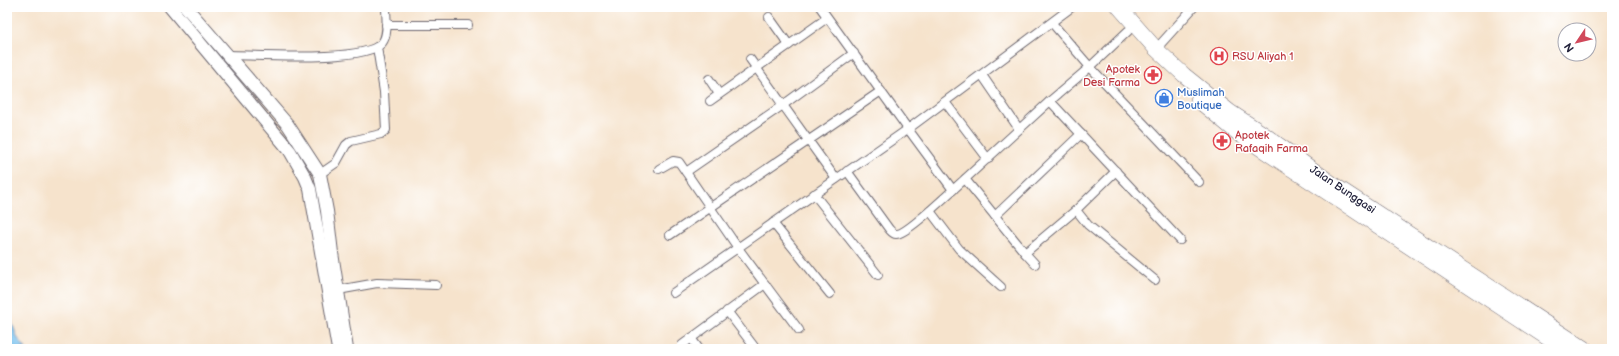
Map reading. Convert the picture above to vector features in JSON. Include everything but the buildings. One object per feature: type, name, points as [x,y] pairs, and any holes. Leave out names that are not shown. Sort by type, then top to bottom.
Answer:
[{"type":"highway","name":"Jalan Bunggasi","points":[[1107,7],[1128,31],[1178,82],[1564,349]]},
{"type":"highway","name":"Jalan Bunggasi","points":[[1119,7],[1156,49],[1244,129]]},
{"type":"highway","name":"Jalan Bunggasi","points":[[1331,189],[1585,349]]},
{"type":"street","points":[[170,7],[290,151],[305,177],[314,206],[338,349]]},
{"type":"street","points":[[228,55],[347,55],[362,53],[377,47],[384,39],[386,7]]},
{"type":"street","points":[[820,7],[952,190]]},
{"type":"street","points":[[673,293],[908,129],[1072,7]]},
{"type":"street","points":[[1156,49],[1194,7]]},
{"type":"street","points":[[180,20],[188,9],[288,125],[320,174],[327,211],[347,349]]},
{"type":"street","points":[[768,17],[789,45]]},
{"type":"street","points":[[710,100],[827,18]]},
{"type":"street","points":[[1052,23],[1090,67],[1199,182]]},
{"type":"street","points":[[386,25],[468,25]]},
{"type":"street","points":[[847,171],[869,203],[894,234],[904,231],[930,211],[1128,31]]},
{"type":"street","points":[[320,174],[336,163],[346,145],[351,141],[381,134],[386,130],[384,92],[377,47]]},
{"type":"street","points":[[686,172],[783,106],[854,54]]},
{"type":"street","points":[[750,59],[836,179]]},
{"type":"street","points":[[982,75],[1019,129]]},
{"type":"street","points":[[709,79],[719,94]]},
{"type":"street","points":[[670,235],[881,91]]},
{"type":"street","points":[[1050,101],[1180,240]]},
{"type":"street","points":[[945,102],[988,159]]},
{"type":"street","points":[[995,216],[1081,134]]},
{"type":"street","points":[[659,169],[674,160],[679,162],[738,248],[799,330]]},
{"type":"street","points":[[1025,254],[1076,210],[1116,171]]},
{"type":"street","points":[[965,179],[1025,254],[1035,264]]},
{"type":"street","points":[[814,194],[878,274]]},
{"type":"street","points":[[1076,210],[1097,232],[1155,280]]},
{"type":"street","points":[[930,211],[959,249],[1001,287]]},
{"type":"street","points":[[773,223],[830,294]]},
{"type":"street","points":[[338,290],[377,283],[436,285]]},
{"type":"street","points":[[682,345],[765,284]]},
{"type":"street","points":[[727,311],[756,349]]},
{"type":"street","points":[[690,338],[699,349]]},
{"type":"water","points":[[7,308],[17,337],[26,349],[7,349]]},
{"type":"place","name":"RSU Aliyah 1","points":[[1219,56]]},
{"type":"place","name":"Apotek Desi Farma","points":[[1153,75]]},
{"type":"place","name":"Muslimah Boutique","points":[[1164,98]]},
{"type":"place","name":"Apotek Rafaqih Farma","points":[[1222,141]]}]
